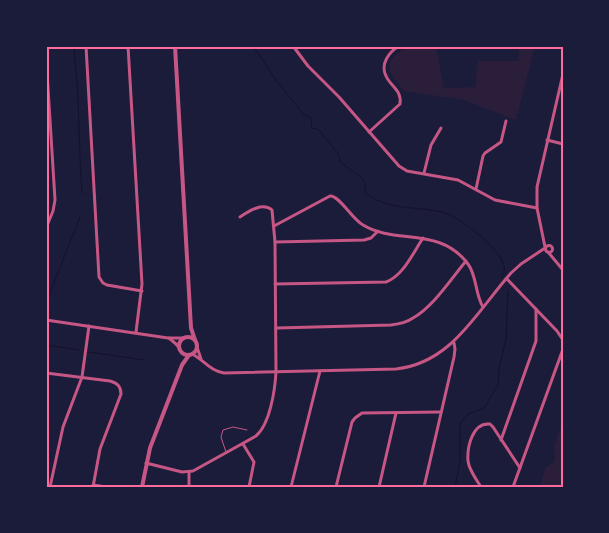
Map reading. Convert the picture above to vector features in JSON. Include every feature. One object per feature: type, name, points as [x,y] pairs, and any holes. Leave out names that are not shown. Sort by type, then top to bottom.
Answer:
[{"type":"street","points":[[86,46],[99,277],[107,286],[142,291]]},
{"type":"street","points":[[128,46],[142,291],[136,332]]},
{"type":"street","points":[[175,46],[191,328],[201,360]]},
{"type":"street","points":[[293,46],[308,66],[339,97],[399,166],[407,170],[458,180],[495,200],[537,208]]},
{"type":"street","points":[[369,132],[400,104],[399,93],[386,77],[384,70],[386,58],[399,46]]},
{"type":"street","points":[[46,56],[55,200],[46,228]]},
{"type":"street","points":[[563,74],[539,176],[537,208],[548,249],[563,270]]},
{"type":"street","points":[[476,189],[483,156],[500,142],[506,120]]},
{"type":"street","points":[[424,173],[431,145],[440,128]]},
{"type":"street","points":[[547,140],[563,144]]},
{"type":"street","points":[[274,226],[330,196],[337,198],[350,215],[367,228],[433,240],[446,245],[466,261],[470,268],[478,298],[483,307]]},
{"type":"street","points":[[146,463],[176,471],[189,472],[243,444],[256,436],[263,428],[274,390],[276,372],[277,328],[274,226],[272,210],[266,207],[252,209],[240,217]]},
{"type":"street","points":[[275,242],[364,240],[371,238],[378,231]]},
{"type":"street","points":[[275,284],[386,282],[395,278],[423,238]]},
{"type":"street","points":[[168,338],[181,351],[201,360],[211,369],[218,372],[407,368],[428,360],[454,343],[521,264],[548,249]]},
{"type":"street","points":[[277,328],[391,325],[411,320],[424,310],[466,261]]},
{"type":"street","points":[[507,279],[536,308],[563,340]]},
{"type":"street","points":[[501,440],[536,341],[536,308]]},
{"type":"street","points":[[46,320],[194,340]]},
{"type":"street","points":[[50,487],[63,427],[82,377],[89,326]]},
{"type":"street","points":[[182,365],[180,343],[191,328]]},
{"type":"street","points":[[424,487],[454,357],[454,343]]},
{"type":"street","points":[[142,487],[146,463],[153,441],[182,365],[197,347]]},
{"type":"street","points":[[513,487],[563,349]]},
{"type":"street","points":[[292,487],[320,371]]},
{"type":"street","points":[[46,372],[116,383],[121,391],[100,449],[93,486],[106,487]]},
{"type":"street","points":[[336,487],[352,422],[362,413],[441,412]]},
{"type":"street","points":[[379,487],[396,413]]},
{"type":"street","points":[[481,487],[468,462],[474,432],[482,425],[490,424],[520,468]]},
{"type":"street","points":[[243,444],[254,462],[249,487]]},
{"type":"street","points":[[189,472],[190,487]]},
{"type":"lane","points":[[226,452],[221,438],[223,430],[233,427],[248,430]]},
{"type":"shaded area","points":[[408,46],[437,46],[444,88],[476,87],[477,61],[518,61],[520,46],[535,46],[516,120],[464,100],[404,91],[393,77],[389,67],[393,57]]},
{"type":"shaded area","points":[[563,421],[563,487],[539,487],[546,467],[553,463],[555,458],[554,446]]},
{"type":"waterway","points":[[74,46],[80,157]]},
{"type":"waterway","points":[[253,46],[275,79],[303,114],[312,118],[311,128],[318,129],[338,153],[340,162],[361,177],[365,183],[365,193],[384,203],[449,214],[477,233],[494,249],[503,263],[504,273],[502,277]]},
{"type":"waterway","points":[[80,159],[82,193]]},
{"type":"waterway","points":[[46,303],[80,217]]},
{"type":"waterway","points":[[455,487],[460,461],[460,427],[462,421],[467,415],[484,408],[498,385],[499,369],[506,339],[508,290]]},
{"type":"waterway","points":[[46,345],[79,350]]},
{"type":"waterway","points":[[89,352],[144,360]]}]
